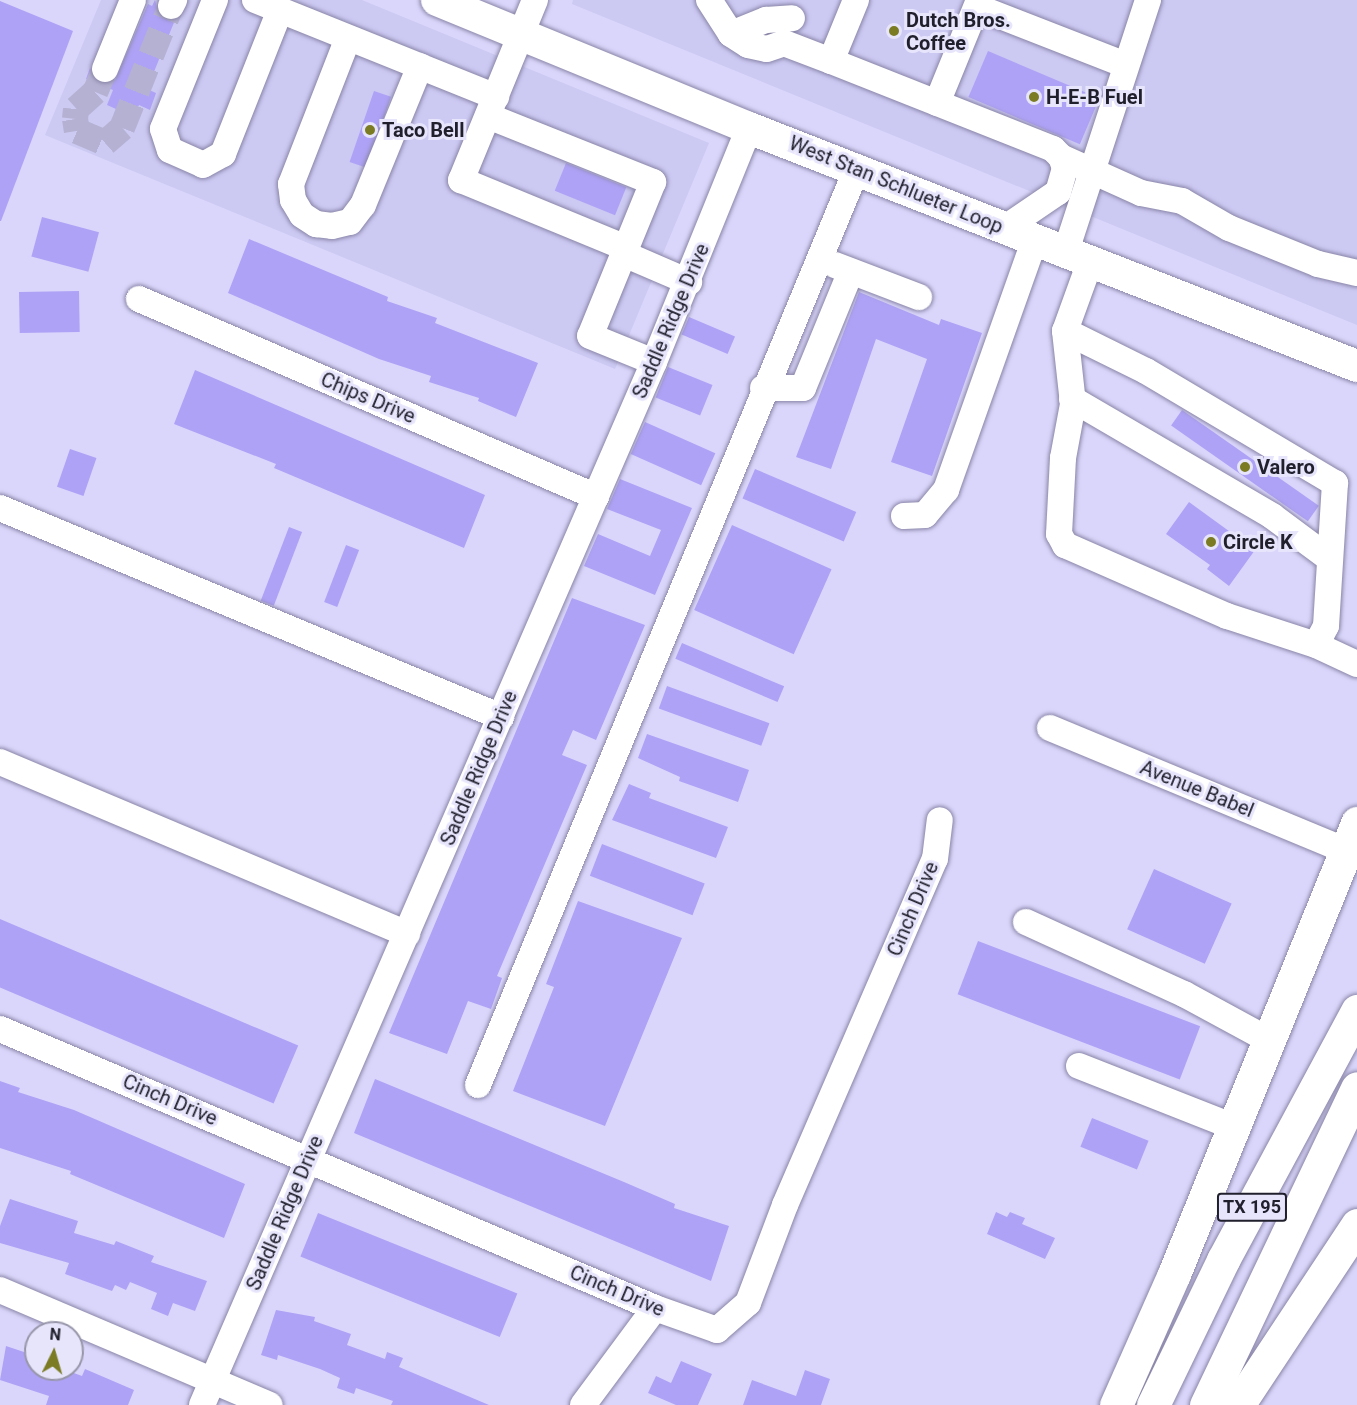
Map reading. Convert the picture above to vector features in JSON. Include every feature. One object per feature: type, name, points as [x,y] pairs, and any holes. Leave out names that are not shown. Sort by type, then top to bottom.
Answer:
[{"type":"highway","points":[[1116,1405],[1234,1127],[1267,1040],[1351,837]]},
{"type":"highway","name":"TX 195","points":[[1153,1405],[1223,1260],[1357,1011]]},
{"type":"highway","name":"TX 195","points":[[1206,1405],[1357,1088]]},
{"type":"highway","points":[[1238,1405],[1357,1225]]},
{"type":"main road","name":"West Stan Schlueter Loop","points":[[437,0],[749,128],[857,168],[1357,366]]},
{"type":"street","points":[[105,69],[133,0]]},
{"type":"street","points":[[215,0],[163,129],[170,150],[203,165],[223,154],[280,10]]},
{"type":"street","points":[[255,0],[420,66],[492,106],[653,182],[590,336],[654,362]]},
{"type":"street","points":[[535,0],[461,180],[625,251],[688,282]]},
{"type":"street","points":[[709,0],[731,34],[748,45],[767,49],[784,43],[1053,149],[1061,157],[1091,173],[1141,193],[1182,201],[1229,228],[1326,267],[1357,273]]},
{"type":"street","points":[[831,61],[856,0]]},
{"type":"street","points":[[1148,0],[1091,173],[1065,331],[1072,399],[1062,469],[1059,534],[1065,545],[1227,616],[1316,645],[1357,664]]},
{"type":"street","points":[[937,104],[978,3],[1126,64]]},
{"type":"street","points":[[731,34],[795,9]]},
{"type":"street","points":[[784,43],[795,9]]},
{"type":"street","points":[[348,38],[291,184],[293,201],[302,215],[316,224],[332,226],[350,222],[363,205],[420,66]]},
{"type":"street","name":"Saddle Ridge Drive","points":[[202,1405],[654,362],[749,128]]},
{"type":"street","points":[[1005,228],[1058,192],[1065,168],[1061,157]]},
{"type":"street","points":[[478,1085],[764,388],[857,168]]},
{"type":"street","points":[[904,516],[925,515],[946,490],[1035,238]]},
{"type":"street","points":[[818,258],[919,297]]},
{"type":"street","points":[[764,388],[803,388],[851,271]]},
{"type":"street","name":"Chips Drive","points":[[139,299],[596,497]]},
{"type":"street","points":[[1065,331],[1146,370],[1335,483],[1326,626],[1316,645]]},
{"type":"street","points":[[1072,399],[1272,516],[1330,559]]},
{"type":"street","points":[[0,508],[501,717]]},
{"type":"street","name":"Avenue Babel","points":[[1050,729],[1351,837]]},
{"type":"street","points":[[0,762],[407,934]]},
{"type":"street","name":"Cinch Drive","points":[[0,1029],[309,1158],[654,1308],[717,1330],[748,1302],[781,1215],[935,859],[940,820]]},
{"type":"street","points":[[1026,922],[1184,994],[1267,1040]]},
{"type":"street","points":[[1079,1066],[1234,1127]]},
{"type":"street","points":[[0,1290],[269,1405]]},
{"type":"street","points":[[583,1405],[654,1308]]},
{"type":"shaded area","points":[[101,0],[362,0],[709,143],[615,369],[45,135]]},
{"type":"shaded area","points":[[573,0],[1357,0],[1357,325],[572,4]]},
{"type":"building","points":[[155,0],[159,15],[175,20],[147,89],[156,93],[150,110],[139,105],[132,121],[114,114],[116,109],[107,105],[113,90],[86,79],[90,68],[99,83],[115,80],[148,4],[152,6]]},
{"type":"building","points":[[0,1],[73,31],[1,221],[0,221]]},
{"type":"building","name":"H-E-B Fuel","points":[[988,51],[1099,98],[1080,144],[968,97]]},
{"type":"building","name":"Taco Bell","points":[[374,91],[391,97],[367,168],[350,162]]},
{"type":"building","points":[[566,163],[626,187],[615,215],[555,191]]},
{"type":"building","points":[[42,217],[99,232],[88,272],[31,257]]},
{"type":"building","points":[[249,239],[388,297],[387,301],[437,318],[435,323],[538,363],[516,417],[478,401],[479,398],[429,382],[431,376],[379,359],[228,293]]},
{"type":"building","points":[[79,291],[80,332],[20,333],[19,292]]},
{"type":"building","points":[[859,292],[939,325],[941,319],[982,333],[932,476],[891,462],[927,359],[876,339],[831,469],[796,457]]},
{"type":"building","points":[[689,317],[735,337],[728,354],[682,334]]},
{"type":"building","points":[[668,367],[713,385],[700,416],[656,398]]},
{"type":"building","points":[[195,370],[485,495],[464,548],[274,468],[276,464],[174,424]]},
{"type":"building","name":"Valero","points":[[1182,410],[1319,506],[1308,521],[1171,426]]},
{"type":"building","points":[[645,422],[715,453],[701,485],[631,454]]},
{"type":"building","points":[[70,449],[96,458],[83,496],[57,487]]},
{"type":"building","points":[[755,469],[856,512],[844,541],[742,498]]},
{"type":"building","points":[[620,479],[692,508],[655,595],[584,566],[598,534],[650,556],[661,530],[607,509]]},
{"type":"building","name":"Circle K","points":[[1189,502],[1255,550],[1229,586],[1207,569],[1210,565],[1166,534]]},
{"type":"building","points":[[732,525],[832,569],[794,654],[694,610]]},
{"type":"building","points":[[289,527],[302,532],[274,606],[261,601]]},
{"type":"building","points":[[346,545],[359,550],[337,607],[324,602]]},
{"type":"building","points":[[572,598],[645,625],[596,740],[573,730],[562,755],[587,765],[497,976],[502,978],[491,1009],[468,1001],[447,1054],[389,1033]]},
{"type":"building","points":[[682,643],[784,686],[778,702],[675,659]]},
{"type":"building","points":[[667,686],[769,723],[761,746],[659,709]]},
{"type":"building","points":[[647,734],[749,770],[738,802],[679,781],[680,777],[638,758]]},
{"type":"building","points":[[629,784],[651,793],[649,798],[728,827],[716,858],[612,820]]},
{"type":"building","points":[[602,844],[705,883],[693,915],[590,876]]},
{"type":"building","points":[[1154,869],[1232,904],[1205,964],[1127,929]]},
{"type":"building","points":[[578,901],[682,938],[605,1126],[513,1091],[554,987],[546,984]]},
{"type":"building","points":[[0,919],[298,1046],[274,1104],[0,987]]},
{"type":"building","points":[[978,941],[1200,1026],[1180,1080],[958,994]]},
{"type":"building","points":[[375,1079],[675,1204],[674,1208],[729,1226],[711,1281],[354,1133]]},
{"type":"building","points":[[0,1081],[20,1088],[18,1092],[74,1110],[245,1184],[224,1238],[70,1174],[71,1171],[0,1148]]},
{"type":"building","points":[[1092,1118],[1149,1141],[1137,1170],[1080,1147]]},
{"type":"building","points":[[10,1199],[78,1221],[74,1233],[114,1245],[116,1241],[154,1256],[151,1262],[207,1281],[195,1311],[173,1303],[168,1316],[151,1309],[157,1293],[130,1282],[126,1290],[115,1285],[112,1291],[65,1274],[69,1263],[0,1243],[0,1226]]},
{"type":"building","points":[[996,1212],[1007,1217],[1010,1212],[1025,1218],[1022,1224],[1055,1238],[1045,1259],[987,1234]]},
{"type":"building","points":[[318,1213],[517,1294],[500,1337],[300,1257]]},
{"type":"building","points":[[276,1310],[315,1317],[314,1321],[351,1334],[347,1345],[385,1359],[387,1352],[403,1358],[399,1367],[489,1405],[391,1405],[393,1401],[356,1388],[354,1394],[337,1388],[340,1378],[320,1369],[278,1355],[277,1360],[261,1355]]},
{"type":"building","points":[[6,1346],[24,1352],[24,1381],[84,1381],[85,1369],[134,1390],[128,1405],[46,1405],[49,1396],[0,1380]]},
{"type":"building","points":[[681,1361],[712,1374],[698,1405],[676,1405],[648,1393],[656,1376],[671,1383]]},
{"type":"building","points":[[805,1370],[830,1379],[821,1405],[743,1405],[752,1380],[796,1396]]},
{"type":"tunnel","points":[[105,69],[95,92],[76,109],[75,119],[77,131],[105,143],[122,128],[171,6]]},
{"type":"place","name":"Dutch Bros. Coffee","points":[[894,31]]},
{"type":"place","name":"H-E-B Fuel","points":[[1034,97]]},
{"type":"place","name":"Taco Bell","points":[[370,130]]},
{"type":"place","name":"Valero","points":[[1245,467]]},
{"type":"place","name":"Circle K","points":[[1211,542]]}]
